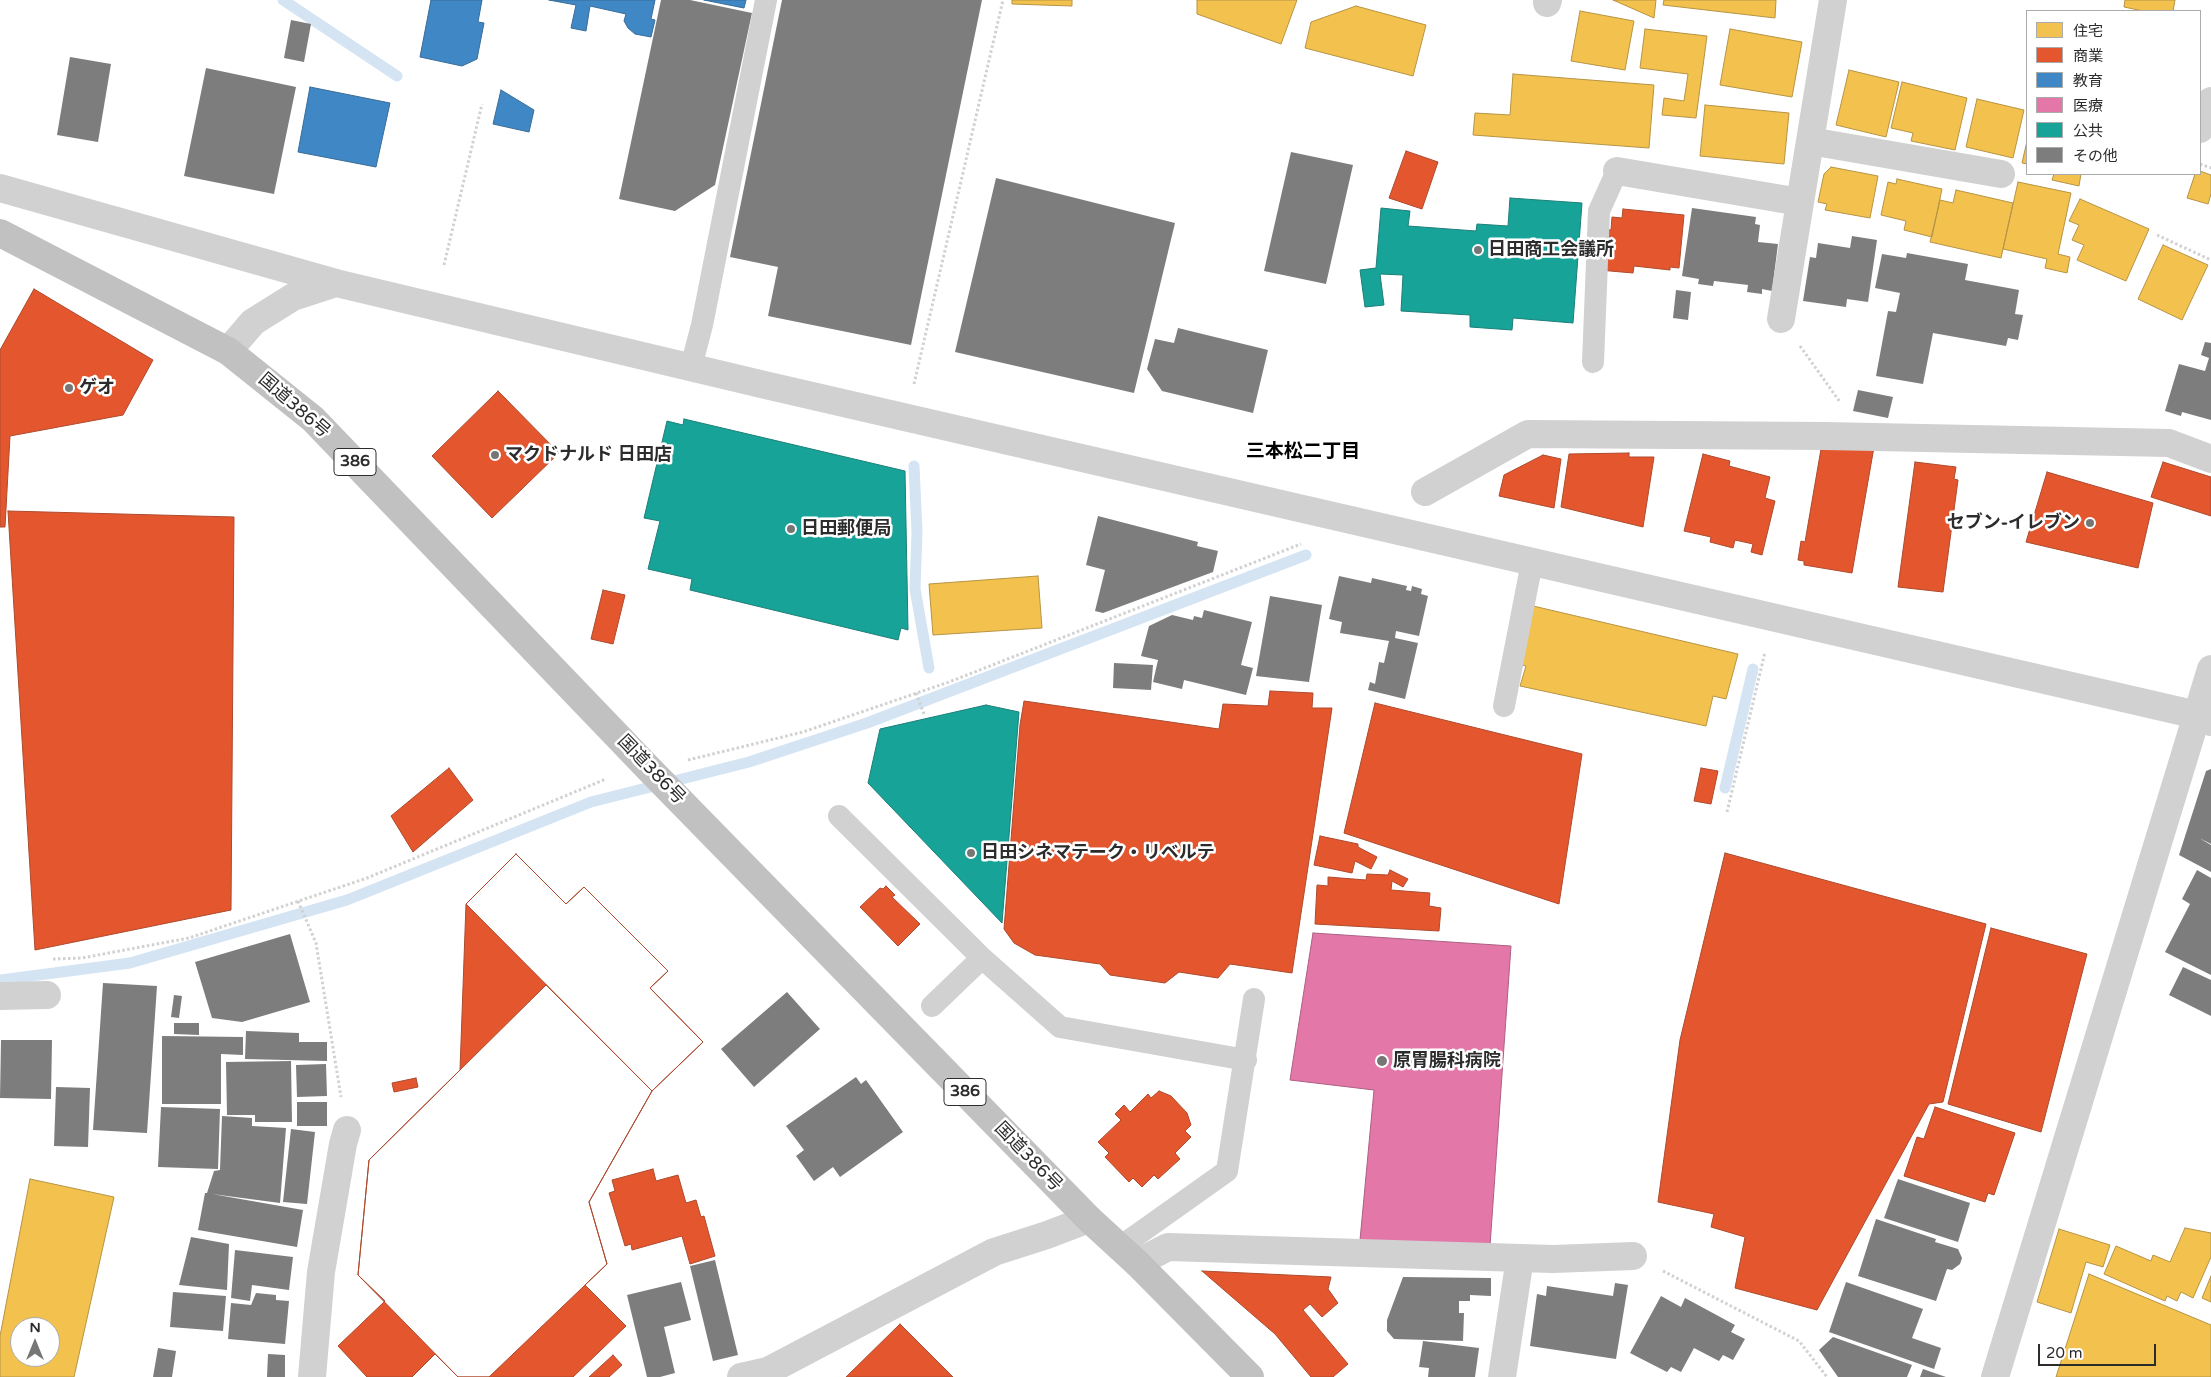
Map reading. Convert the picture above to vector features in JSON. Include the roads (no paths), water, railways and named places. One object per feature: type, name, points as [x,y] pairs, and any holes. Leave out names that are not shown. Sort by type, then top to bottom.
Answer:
[{"type":"highway","name":"国道386号","points":[[0,233],[228,351],[312,419],[649,769],[1089,1219],[1128,1255],[1250,1377]]},
{"type":"street","points":[[1781,319],[1833,0]]},
{"type":"street","points":[[2201,126],[2211,101]]},
{"type":"street","points":[[1810,141],[2001,174]]},
{"type":"street","points":[[1617,171],[1800,202]]},
{"type":"street","points":[[0,188],[336,282],[691,367],[2204,718]]},
{"type":"street","points":[[228,351],[253,322],[293,297],[336,282]]},
{"type":"street","points":[[1425,492],[1528,434],[1864,436],[2169,443],[2211,459]]},
{"type":"street","points":[[1995,1377],[2204,718],[2211,669]]},
{"type":"street","points":[[0,996],[47,996]]},
{"type":"street","points":[[312,1377],[321,1272],[347,1130]]},
{"type":"street","points":[[741,1377],[768,1371],[994,1252],[1089,1219]]},
{"type":"street","points":[[1128,1255],[1168,1247],[1553,1259],[1633,1256]]},
{"type":"street","points":[[1502,1377],[1520,1258]]},
{"type":"lane","points":[[691,367],[702,325],[766,0]]},
{"type":"lane","points":[[1593,362],[1599,211],[1617,171]]},
{"type":"lane","points":[[1504,706],[1532,562]]},
{"type":"lane","points":[[839,816],[982,958],[1060,1027],[1246,1060]]},
{"type":"lane","points":[[932,1006],[982,958]]},
{"type":"lane","points":[[1128,1255],[1228,1171],[1254,999]]},
{"type":"waterway","points":[[283,0],[397,76]]},
{"type":"waterway","points":[[914,466],[917,531],[915,589],[929,668]]},
{"type":"waterway","points":[[0,980],[130,963],[347,900],[591,802],[749,762],[867,723],[1306,555]]},
{"type":"waterway","points":[[1725,788],[1753,669]]},
{"type":"place","name":"日田商工会議所","points":[[1478,250]]},
{"type":"place","name":"ゲオ","points":[[69,388]]},
{"type":"place","name":"マクドナルド 日田店","points":[[495,455]]},
{"type":"place","name":"セブン-イレブン","points":[[2090,523]]},
{"type":"place","name":"日田郵便局","points":[[791,529]]},
{"type":"place","name":"日田シネマテーク・リベルテ","points":[[971,853]]},
{"type":"place","name":"原胃腸科病院","points":[[1382,1061]]},
{"type":"district","name":"三本松二丁目","points":[[1303,452]]}]
